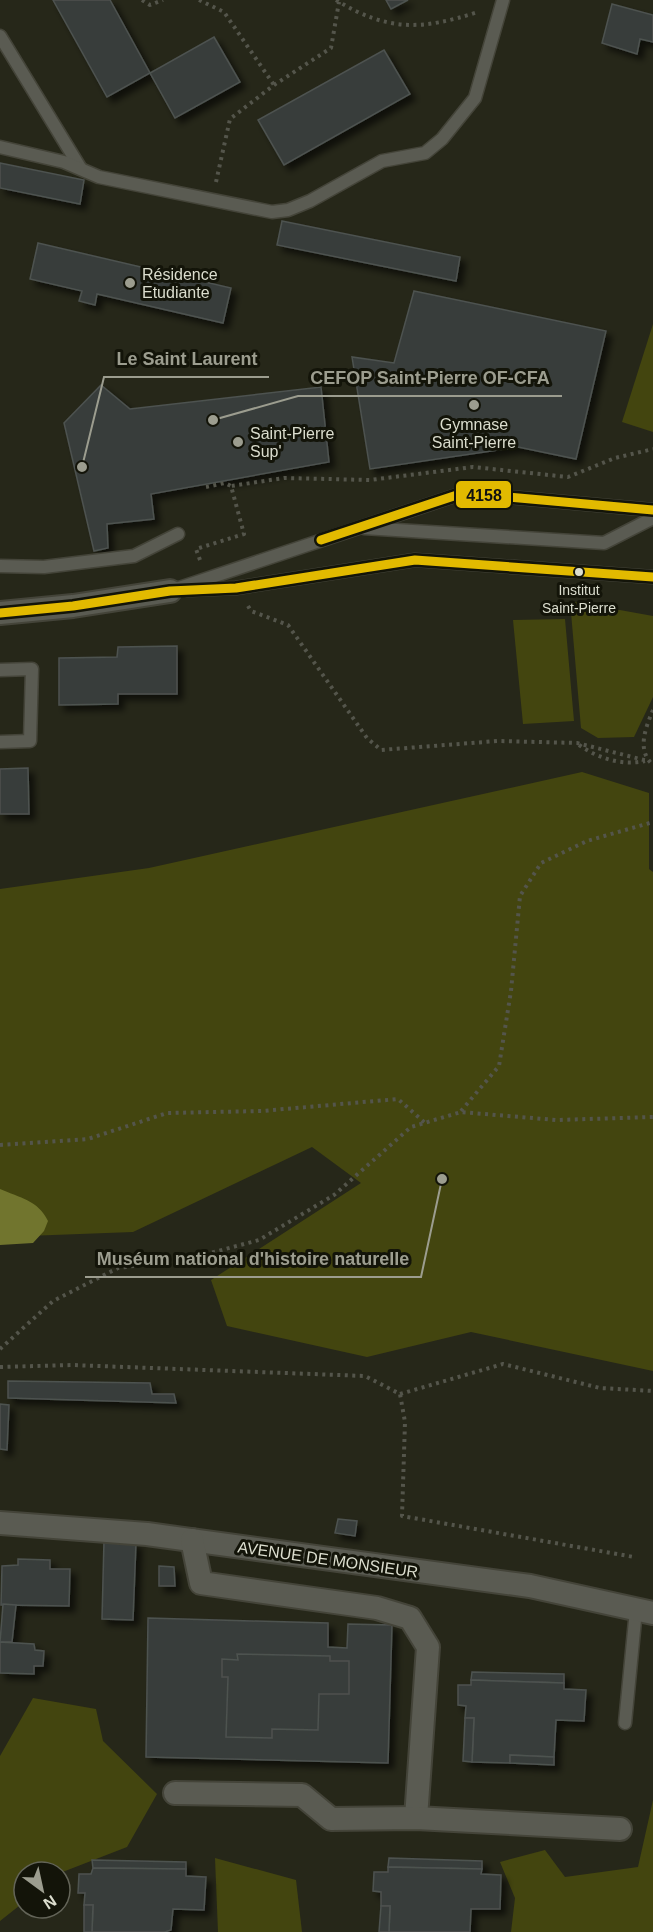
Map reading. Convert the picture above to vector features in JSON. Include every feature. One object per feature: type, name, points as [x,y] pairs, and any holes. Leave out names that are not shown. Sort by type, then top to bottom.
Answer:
[{"type":"street","points":[[0,613],[73,606],[170,591]]},
{"type":"street","name":"AVENUE DE MONSIEUR","points":[[0,1522],[192,1540],[530,1586],[645,1611]]},
{"type":"street","points":[[192,1540],[201,1583],[377,1608],[410,1618],[428,1647],[416,1818]]},
{"type":"street","points":[[175,1793],[302,1795],[331,1819],[416,1818],[620,1829]]},
{"type":"lane","points":[[0,147],[64,162],[99,177],[272,212],[288,210],[310,201],[382,161],[425,153],[442,140],[475,98],[502,3]]},
{"type":"lane","points":[[0,36],[81,170]]},
{"type":"lane","points":[[170,591],[463,493],[653,510]]},
{"type":"lane","points":[[358,528],[604,543],[653,518]]},
{"type":"lane","points":[[0,566],[44,567],[134,556],[178,534]]},
{"type":"lane","points":[[170,591],[237,588],[415,560],[653,578]]},
{"type":"lane","points":[[0,670],[32,669],[30,741],[0,742]]},
{"type":"lane","points":[[625,1723],[645,1611]]},
{"type":"path","points":[[142,0],[150,4],[164,0]]},
{"type":"path","points":[[199,0],[224,12],[274,85]]},
{"type":"path","points":[[212,200],[230,119],[274,85],[332,48],[338,1],[386,22],[411,27],[443,23],[502,3]]},
{"type":"path","points":[[206,487],[225,483],[231,486],[284,478],[370,480],[473,467],[568,477],[615,458],[653,449]]},
{"type":"path","points":[[200,560],[196,549],[244,534],[231,486]]},
{"type":"path","points":[[237,588],[251,611],[288,626],[367,738],[381,750],[497,741],[577,743],[648,761],[653,765]]},
{"type":"path","points":[[648,761],[643,741],[653,710]]},
{"type":"path","points":[[577,743],[598,758],[637,763],[648,761]]},
{"type":"path","points":[[461,1112],[499,1066],[511,990],[520,896],[541,863],[587,841],[653,822]]},
{"type":"path","points":[[0,1144],[88,1139],[167,1113],[262,1111],[398,1100],[425,1123]]},
{"type":"path","points":[[0,1348],[53,1301],[118,1268],[188,1259],[259,1240],[334,1195],[411,1127],[461,1112],[556,1120],[653,1117]]},
{"type":"path","points":[[0,1367],[72,1365],[365,1376],[400,1394],[456,1380],[503,1364],[600,1388],[653,1391]]},
{"type":"path","points":[[400,1394],[405,1422],[402,1516],[634,1557]]},
{"type":"shaded area","points":[[653,324],[653,432],[622,422]]},
{"type":"shaded area","points":[[570,601],[653,616],[653,697],[634,737],[598,738],[581,728]]},
{"type":"shaded area","points":[[565,619],[574,721],[523,724],[513,620]]},
{"type":"shaded area","points":[[582,772],[649,793],[649,869],[653,872],[653,1371],[471,1332],[367,1357],[227,1326],[211,1280],[361,1183],[312,1147],[133,1232],[0,1237],[0,889],[149,868]]},
{"type":"shaded area","points":[[0,1189],[28,1200],[44,1214],[48,1221],[44,1231],[33,1243],[0,1245]]},
{"type":"shaded area","points":[[33,1698],[96,1709],[103,1741],[157,1794],[127,1847],[72,1868],[72,1860],[12,1860],[12,1912],[0,1921],[0,1756]]},
{"type":"shaded area","points":[[653,1800],[653,1932],[511,1932],[515,1898],[500,1862],[545,1850],[565,1877],[638,1867]]},
{"type":"shaded area","points":[[215,1858],[296,1880],[302,1932],[218,1932]]},
{"type":"building","points":[[53,0],[110,0],[150,73],[107,97]]},
{"type":"building","points":[[386,0],[408,0],[391,9]]},
{"type":"building","points":[[612,4],[653,15],[653,42],[640,39],[637,54],[602,43]]},
{"type":"building","points":[[214,37],[240,82],[175,118],[150,73]]},
{"type":"building","points":[[384,50],[410,94],[284,165],[258,120]]},
{"type":"building","points":[[0,163],[84,180],[80,204],[0,188]]},
{"type":"building","points":[[282,221],[460,257],[456,281],[277,245]]},
{"type":"building","name":"Résidence Etudiante","points":[[38,243],[231,288],[223,323],[97,294],[95,305],[79,301],[82,291],[30,279]]},
{"type":"building","name":"Gymnase Saint-Pierre","points":[[414,291],[606,331],[576,459],[518,447],[370,469],[352,357],[394,363]]},
{"type":"building","points":[[101,385],[130,409],[321,387],[329,462],[151,494],[154,519],[107,524],[108,548],[94,551],[64,423]]},
{"type":"building","points":[[177,646],[177,694],[118,694],[118,704],[59,705],[59,658],[117,657],[118,647]]},
{"type":"building","points":[[28,768],[29,814],[0,814],[0,769]]},
{"type":"building","points":[[8,1381],[150,1383],[152,1394],[174,1394],[176,1403],[8,1398]]},
{"type":"building","points":[[0,1404],[9,1405],[7,1450],[0,1449]]},
{"type":"building","points":[[338,1519],[357,1521],[355,1536],[335,1533]]},
{"type":"building","points":[[104,1540],[136,1543],[133,1620],[102,1619]]},
{"type":"building","points":[[18,1559],[50,1560],[50,1569],[70,1569],[69,1606],[1,1605],[2,1566],[18,1565]]},
{"type":"building","points":[[159,1566],[174,1567],[175,1586],[159,1586]]},
{"type":"building","points":[[3,1604],[16,1605],[12,1642],[0,1642]]},
{"type":"building","points":[[148,1618],[328,1623],[328,1647],[347,1648],[348,1624],[392,1625],[388,1763],[146,1757]]},
{"type":"building","points":[[0,1642],[34,1644],[35,1650],[44,1651],[43,1666],[34,1666],[34,1674],[0,1673]]},
{"type":"building","points":[[237,1654],[330,1656],[330,1661],[349,1661],[349,1694],[319,1694],[318,1730],[272,1729],[272,1738],[226,1737],[228,1677],[222,1677],[222,1659],[238,1660]]},
{"type":"building","points":[[472,1672],[564,1674],[564,1683],[471,1680]]},
{"type":"building","points":[[471,1680],[564,1683],[564,1689],[586,1690],[584,1721],[556,1720],[554,1757],[510,1755],[510,1763],[472,1762],[474,1718],[465,1718],[466,1706],[458,1705],[458,1685],[471,1685]]},
{"type":"building","points":[[465,1718],[474,1718],[472,1762],[463,1761]]},
{"type":"building","points":[[510,1755],[554,1757],[554,1765],[510,1763]]},
{"type":"building","points":[[389,1858],[482,1861],[482,1869],[388,1867]]},
{"type":"building","points":[[92,1860],[186,1862],[186,1869],[93,1868]]},
{"type":"building","points":[[388,1867],[482,1869],[481,1874],[501,1875],[500,1909],[471,1909],[470,1932],[389,1932],[390,1906],[381,1906],[381,1892],[373,1891],[374,1872],[388,1872]]},
{"type":"building","points":[[93,1868],[186,1869],[186,1876],[206,1877],[204,1910],[173,1909],[171,1930],[165,1932],[92,1932],[93,1905],[84,1905],[85,1893],[78,1893],[79,1874],[91,1874]]},
{"type":"building","points":[[84,1905],[93,1905],[92,1932],[84,1932]]},
{"type":"building","points":[[381,1906],[390,1906],[389,1932],[379,1932]]},
{"type":"transit line","name":"4158","points":[[321,540],[463,493],[653,510]]},
{"type":"transit line","name":"4158","points":[[0,613],[73,606],[170,591],[236,588],[415,560],[653,577]]},
{"type":"place","name":"Résidence Etudiante","points":[[130,283]]},
{"type":"place","name":"Gymnase Saint-Pierre","points":[[474,405]]},
{"type":"place","name":"CEFOP Saint-Pierre OF-CFA","points":[[213,420]]},
{"type":"place","name":"Saint-Pierre Sup'","points":[[238,442]]},
{"type":"place","name":"Le Saint Laurent","points":[[82,467]]},
{"type":"place","name":"Institut Saint-Pierre","points":[[579,572]]},
{"type":"place","name":"Muséum national d'histoire naturelle","points":[[442,1179]]}]
